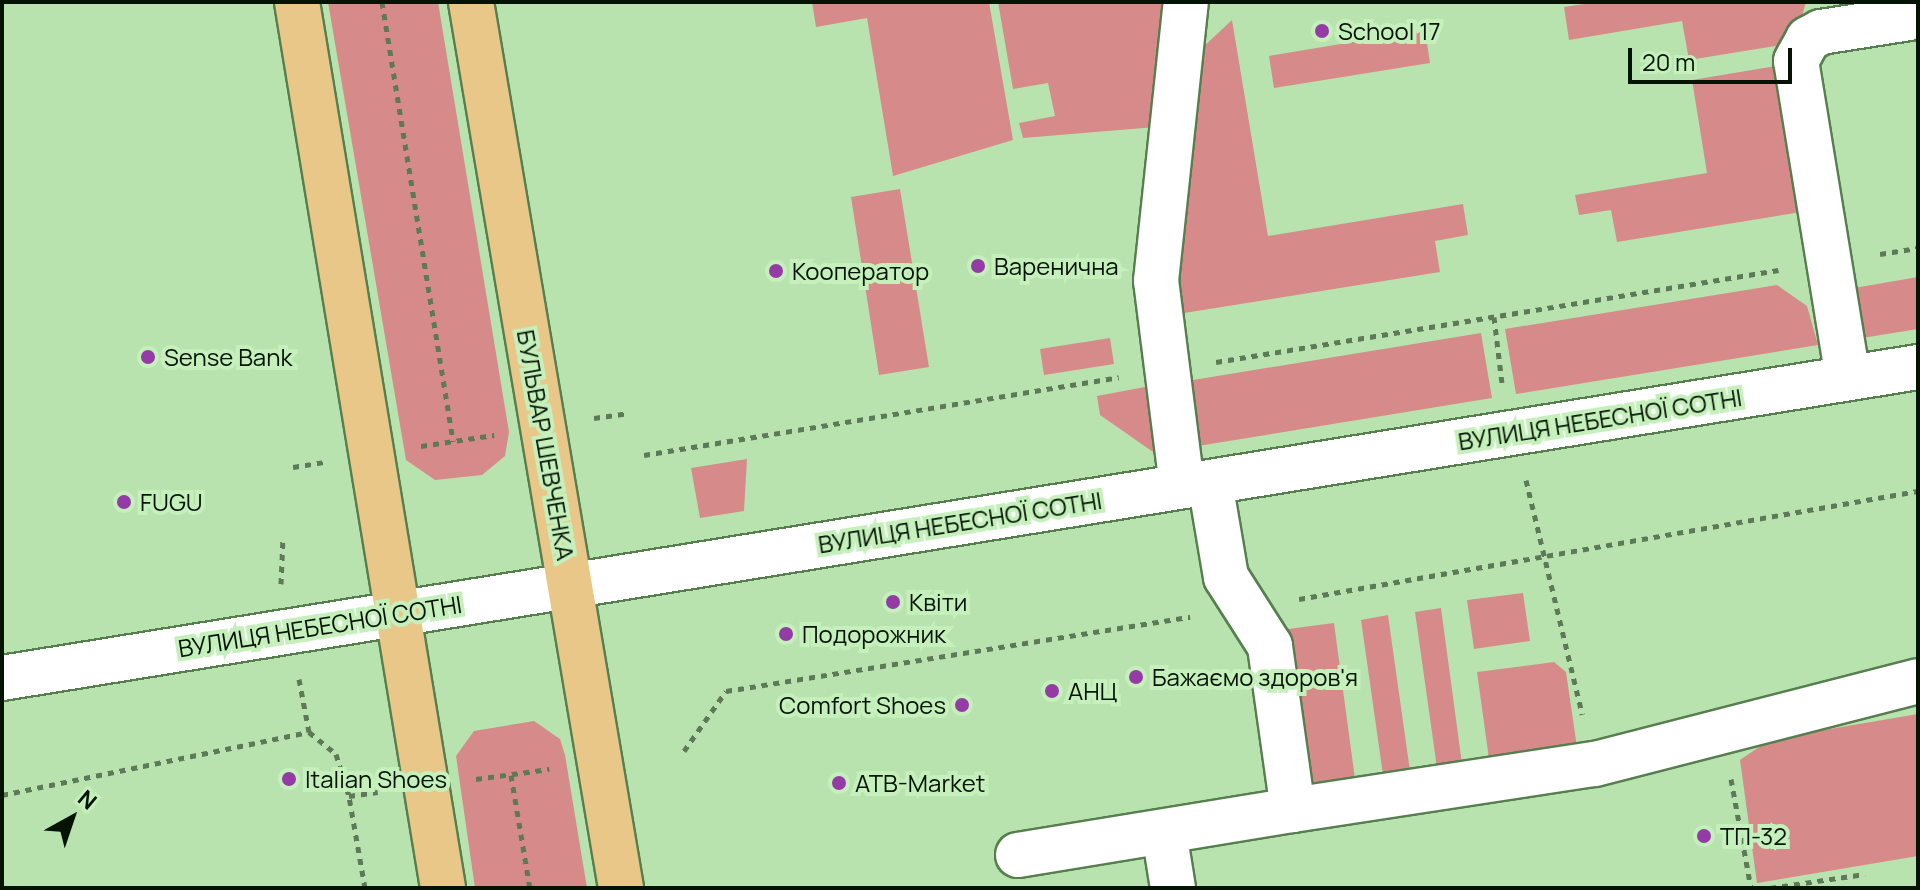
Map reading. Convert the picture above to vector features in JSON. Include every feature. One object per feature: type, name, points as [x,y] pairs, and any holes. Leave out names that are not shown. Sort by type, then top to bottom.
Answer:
[{"type":"main road","points":[[297,2],[443,888]]},
{"type":"main road","name":"БУЛЬВАР ШЕВЧЕНКА","points":[[471,2],[621,888]]},
{"type":"street","points":[[1186,2],[1157,267],[1166,370],[1196,484],[1226,577],[1270,646],[1293,810]]},
{"type":"street","points":[[1848,378],[1800,49],[1821,32],[1909,18]]},
{"type":"street","name":"ВУЛИЦЯ НЕБЕСНОЇ СОТНІ","points":[[2,678],[1918,367]]},
{"type":"street","points":[[1018,855],[1595,764],[1722,727],[1918,681]]},
{"type":"street","points":[[1164,832],[1173,888]]},
{"type":"path","points":[[382,2],[453,441]]},
{"type":"path","points":[[644,455],[1918,248]]},
{"type":"path","points":[[1494,317],[1514,464],[1533,488],[1540,555],[1595,764]]},
{"type":"path","points":[[577,421],[628,413]]},
{"type":"path","points":[[404,449],[509,432]]},
{"type":"path","points":[[293,467],[333,461]]},
{"type":"path","points":[[281,597],[283,537]]},
{"type":"path","points":[[298,670],[309,732],[336,754],[349,796],[365,888]]},
{"type":"path","points":[[1722,727],[1751,888]]},
{"type":"path","points":[[2,795],[309,732]]},
{"type":"path","points":[[466,781],[558,768]]},
{"type":"path","points":[[511,775],[530,888]]},
{"type":"path","points":[[349,796],[382,791]]},
{"type":"path","points":[[1770,888],[1865,874]]},
{"type":"shaded area","points":[[328,2],[438,2],[509,432],[505,456],[482,475],[435,480],[406,460]]},
{"type":"shaded area","points":[[812,2],[989,2],[1013,140],[893,176],[867,18],[816,27]]},
{"type":"shaded area","points":[[998,2],[1169,2],[1156,127],[1023,138],[1019,123],[1055,116],[1048,83],[1013,89]]},
{"type":"shaded area","points":[[1597,2],[1806,2],[1794,43],[1689,60],[1682,21],[1569,40],[1564,7]]},
{"type":"shaded area","points":[[1232,20],[1268,236],[1463,204],[1468,235],[1435,241],[1440,272],[1178,314],[1173,268],[1202,48]]},
{"type":"shaded area","points":[[1425,30],[1430,63],[1274,88],[1269,56]]},
{"type":"shaded area","points":[[1776,66],[1801,212],[1617,242],[1611,210],[1579,215],[1575,195],[1707,173],[1692,80]]},
{"type":"shaded area","points":[[900,189],[929,367],[879,375],[851,197]]},
{"type":"shaded area","points":[[1918,277],[1918,329],[1862,338],[1854,288]]},
{"type":"shaded area","points":[[1777,285],[1807,306],[1818,345],[1516,394],[1505,329]]},
{"type":"shaded area","points":[[1481,333],[1492,398],[1198,446],[1187,381]]},
{"type":"shaded area","points":[[1110,338],[1114,364],[1044,375],[1040,349]]},
{"type":"shaded area","points":[[1145,387],[1156,454],[1100,415],[1097,396]]},
{"type":"shaded area","points":[[747,459],[744,511],[700,518],[691,468]]},
{"type":"shaded area","points":[[1523,593],[1530,641],[1474,649],[1467,600]]},
{"type":"shaded area","points":[[1441,608],[1462,764],[1437,768],[1415,612]]},
{"type":"shaded area","points":[[1388,615],[1410,771],[1383,775],[1361,620]]},
{"type":"shaded area","points":[[1334,623],[1355,779],[1311,785],[1288,629]]},
{"type":"shaded area","points":[[1554,662],[1566,672],[1577,747],[1489,759],[1477,672]]},
{"type":"shaded area","points":[[1918,714],[1918,856],[1757,883],[1740,760],[1771,739]]},
{"type":"shaded area","points":[[534,721],[560,739],[587,888],[475,888],[456,756],[474,731]]},
{"type":"place","name":"School 17","points":[[1322,31]]},
{"type":"place","name":"Варенична","points":[[978,266]]},
{"type":"place","name":"Кооператор","points":[[776,271]]},
{"type":"place","name":"Sense Bank","points":[[148,357]]},
{"type":"place","name":"FUGU","points":[[124,502]]},
{"type":"place","name":"Квіти","points":[[893,602]]},
{"type":"place","name":"Подорожник","points":[[786,634]]},
{"type":"place","name":"Бажаємо здоров'я","points":[[1136,677]]},
{"type":"place","name":"АНЦ","points":[[1052,691]]},
{"type":"place","name":"Comfort Shoes","points":[[962,705]]},
{"type":"place","name":"Italian Shoes","points":[[289,779]]},
{"type":"place","name":"ATB-Market","points":[[839,783]]},
{"type":"place","name":"ТП-32","points":[[1704,836]]}]
